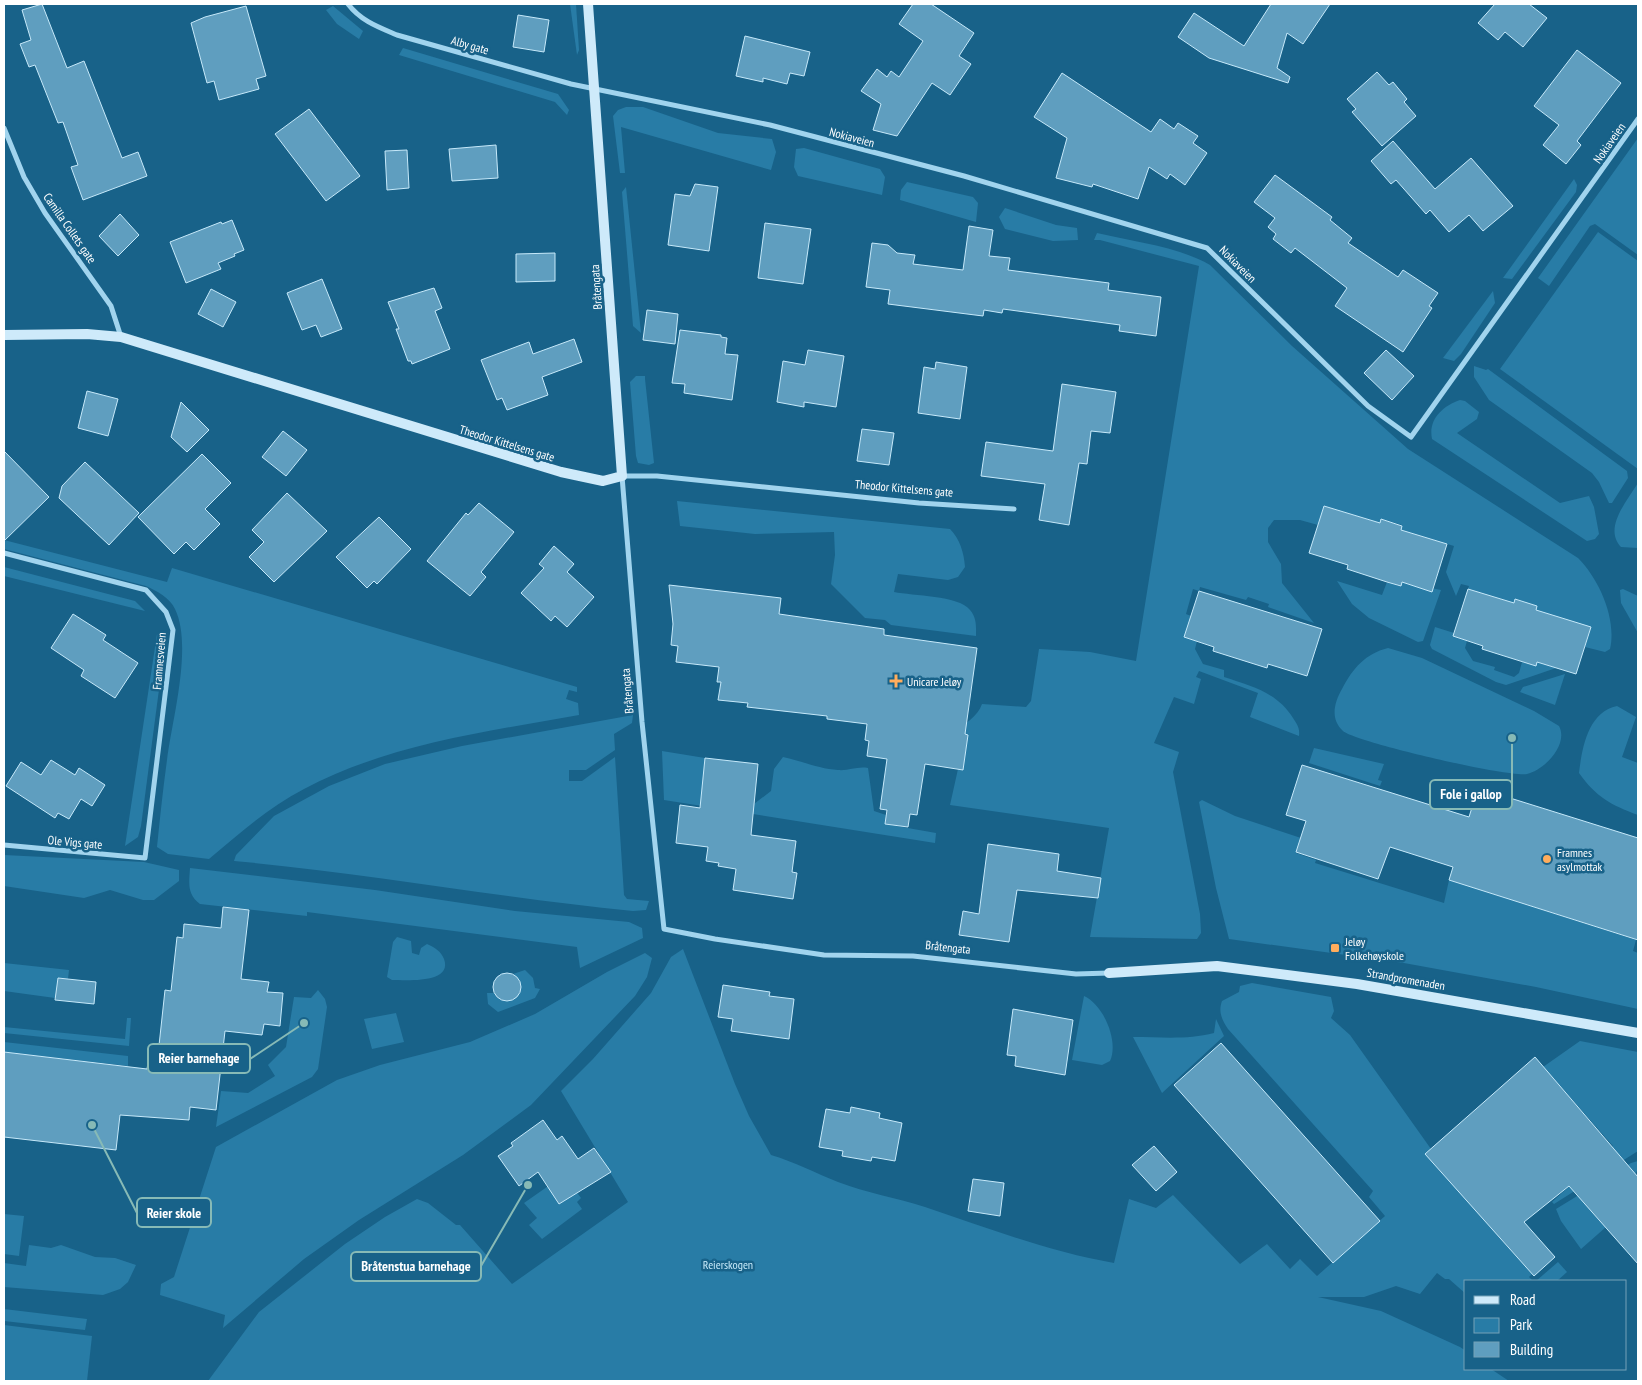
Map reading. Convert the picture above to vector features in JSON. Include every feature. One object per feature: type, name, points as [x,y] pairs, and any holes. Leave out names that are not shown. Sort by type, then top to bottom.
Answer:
[{"type":"street","name":"Alby gate","points":[[348,4],[356,14],[372,25],[397,35],[594,89]]},
{"type":"street","name":"Bråtengata","points":[[588,4],[642,722],[664,929],[715,939],[824,955],[913,956],[1076,974],[1109,973]]},
{"type":"street","name":"Nokiaveien","points":[[594,89],[788,130],[964,176],[1208,248],[1368,406],[1411,438],[1638,119]]},
{"type":"street","name":"Camilla Collets gate","points":[[4,128],[24,177],[45,213],[110,306],[121,337]]},
{"type":"street","name":"Theodor Kittelsens gate","points":[[4,335],[86,334],[121,337],[561,472],[603,482],[622,476],[657,476],[919,504],[1014,509]]},
{"type":"street","name":"Framnesveien","points":[[4,553],[146,590],[166,612],[173,630],[145,858]]},
{"type":"street","name":"Ole Vigs gate","points":[[4,845],[145,858]]},
{"type":"street","name":"Strandpromenaden","points":[[1109,973],[1217,966],[1366,985],[1638,1033]]},
{"type":"green space","points":[[570,4],[576,4],[579,50],[577,55]]},
{"type":"green space","points":[[333,6],[363,31],[359,39],[337,24],[326,10]]},
{"type":"green space","points":[[403,48],[558,94],[569,110],[567,115],[555,102],[399,55]]},
{"type":"green space","points":[[626,107],[643,107],[718,133],[772,139],[776,152],[771,170],[621,127],[625,173],[620,173],[613,116],[618,110]]},
{"type":"green space","points":[[1638,138],[1638,255],[1595,224],[1590,226],[1549,286],[1538,278]]},
{"type":"green space","points":[[804,148],[880,169],[885,177],[882,195],[798,176],[794,167],[796,149]]},
{"type":"green space","points":[[1574,179],[1577,185],[1576,192],[1512,279],[1503,278]]},
{"type":"green space","points":[[907,182],[973,197],[978,203],[976,222],[900,200],[901,190]]},
{"type":"green space","points":[[626,187],[641,333],[633,326],[622,192]]},
{"type":"green space","points":[[1005,208],[1056,225],[1077,228],[1078,240],[1053,241],[1005,229],[999,217]]},
{"type":"green space","points":[[1598,232],[1638,261],[1638,469],[1500,369]]},
{"type":"green space","points":[[1097,233],[1170,249],[1210,265],[1292,346],[1408,449],[1578,558],[1599,588],[1611,625],[1610,649],[1605,652],[1585,647],[1591,628],[1536,610],[1537,606],[1516,599],[1514,603],[1468,589],[1469,586],[1461,584],[1456,596],[1446,572],[1454,546],[1401,530],[1402,525],[1381,519],[1380,523],[1324,506],[1318,525],[1300,520],[1274,520],[1268,528],[1268,542],[1281,564],[1282,583],[1314,623],[1268,607],[1269,604],[1248,597],[1246,600],[1200,587],[1199,591],[1193,589],[1186,614],[1191,616],[1197,641],[1195,649],[1203,664],[1224,670],[1224,677],[1263,691],[1279,702],[1287,709],[1296,722],[1299,728],[1299,736],[1250,717],[1258,693],[1199,671],[1196,677],[1201,679],[1194,704],[1174,697],[1154,743],[1179,752],[1173,772],[1200,914],[1201,933],[1197,939],[1090,937],[1109,828],[950,805],[968,735],[955,733],[974,716],[982,704],[1026,707],[1031,701],[1039,649],[1090,652],[1136,661],[1199,266],[1094,240]]},
{"type":"green space","points":[[1493,291],[1495,303],[1461,354],[1454,361],[1443,358]]},
{"type":"green space","points":[[1474,366],[1488,369],[1627,471],[1628,478],[1612,503],[1609,503],[1599,482],[1592,473],[1489,400],[1474,377]]},
{"type":"green space","points":[[636,376],[645,376],[654,463],[649,465],[638,463],[636,456],[630,382]]},
{"type":"green space","points":[[1460,400],[1465,401],[1479,412],[1477,419],[1457,433],[1560,503],[1589,496],[1594,507],[1599,534],[1595,539],[1587,541],[1432,439],[1432,425],[1438,414]]},
{"type":"green space","points":[[1638,483],[1638,548],[1621,547],[1616,540],[1616,523],[1623,506]]},
{"type":"green space","points":[[677,501],[950,529],[961,546],[964,557],[965,567],[958,577],[948,580],[898,574],[894,592],[946,599],[964,605],[974,616],[976,636],[891,625],[885,620],[865,618],[831,584],[835,555],[834,532],[755,534],[680,526]]},
{"type":"green space","points":[[4,540],[167,582],[172,568],[577,687],[577,692],[569,690],[566,699],[578,703],[579,715],[473,734],[404,750],[370,761],[336,774],[291,796],[255,821],[209,859],[168,854],[157,847],[167,760],[182,662],[180,624],[173,605],[167,598],[146,586],[4,549]]},
{"type":"green space","points":[[4,567],[135,601],[145,611],[4,576]]},
{"type":"green space","points":[[1337,581],[1382,595],[1387,582],[1400,586],[1402,582],[1441,590],[1423,641],[1418,642],[1369,618],[1352,604]]},
{"type":"green space","points":[[1623,589],[1638,596],[1638,633],[1621,603],[1620,590]]},
{"type":"green space","points":[[1435,627],[1454,633],[1454,636],[1467,641],[1465,648],[1473,661],[1495,667],[1494,670],[1514,677],[1519,673],[1522,662],[1535,666],[1537,662],[1556,668],[1506,685],[1496,682],[1432,649],[1430,645]]},
{"type":"green space","points":[[157,634],[162,635],[165,644],[141,826],[138,837],[125,846]]},
{"type":"green space","points":[[1388,648],[1422,658],[1534,711],[1559,726],[1561,741],[1558,748],[1547,762],[1534,772],[1515,774],[1464,765],[1374,743],[1343,731],[1335,716],[1335,705],[1342,689],[1360,663],[1373,654]]},
{"type":"green space","points":[[1565,674],[1555,705],[1520,692],[1523,687]]},
{"type":"green space","points":[[1617,706],[1636,717],[1622,757],[1638,763],[1638,815],[1620,808],[1605,799],[1579,773],[1585,742],[1593,723],[1599,715]]},
{"type":"green space","points":[[633,715],[632,723],[614,734],[615,750],[586,770],[569,770],[569,781],[582,781],[615,757],[624,895],[627,899],[649,901],[646,910],[633,911],[583,906],[334,872],[234,861],[236,855],[274,816],[329,786],[385,764],[462,746]]},
{"type":"green space","points":[[1314,748],[1384,764],[1378,780],[1382,781],[1380,786],[1309,763]]},
{"type":"green space","points":[[662,751],[705,758],[701,799],[754,804],[771,791],[774,769],[783,757],[831,769],[868,768],[874,811],[886,815],[885,824],[936,833],[935,843],[664,800]]},
{"type":"green space","points":[[1202,800],[1235,816],[1301,838],[1296,853],[1316,860],[1315,863],[1444,903],[1449,880],[1636,940],[1633,951],[1638,953],[1638,1009],[1536,987],[1404,963],[1229,939],[1216,888],[1199,802]]},
{"type":"green space","points":[[4,855],[144,862],[179,870],[179,881],[154,900],[143,900],[110,890],[84,898],[4,886]]},
{"type":"green space","points":[[190,868],[375,890],[515,911],[629,922],[642,928],[643,938],[580,968],[577,947],[307,912],[307,916],[200,904],[191,892],[189,884]]},
{"type":"green space","points":[[397,937],[411,941],[412,953],[419,955],[421,948],[427,944],[437,950],[444,959],[445,967],[442,973],[435,977],[417,980],[392,980],[387,977],[393,942]]},
{"type":"green space","name":"Reierskogen","points":[[683,949],[735,1084],[749,1116],[771,1155],[859,1189],[925,1207],[1066,1253],[1114,1263],[1129,1199],[1156,1208],[1173,1195],[1240,1264],[1267,1244],[1290,1269],[1300,1259],[1317,1276],[1385,1216],[1369,1197],[1373,1191],[1228,1029],[1222,1019],[1221,1005],[1222,1001],[1239,992],[1240,986],[1252,983],[1331,997],[1334,1011],[1331,1018],[1350,1035],[1431,1149],[1426,1154],[1532,1274],[1529,1277],[1532,1280],[1464,1280],[1464,1292],[1449,1279],[1445,1279],[1437,1273],[1420,1294],[1396,1286],[1364,1297],[1318,1297],[1381,1311],[1464,1350],[1464,1370],[1492,1370],[1509,1381],[208,1381],[259,1312],[345,1244],[385,1217],[417,1199],[428,1203],[456,1225],[460,1225],[512,1284],[628,1202],[561,1091],[593,1059],[651,993],[671,957]]},
{"type":"green space","points":[[645,953],[652,958],[647,977],[635,996],[531,1105],[463,1155],[359,1220],[304,1259],[223,1328],[225,1315],[160,1295],[161,1284],[174,1277],[216,1147],[337,1080],[380,1065],[470,1042],[535,1014],[607,972]]},
{"type":"green space","points":[[4,963],[69,970],[68,979],[58,978],[55,998],[4,991]]},
{"type":"green space","points":[[525,970],[533,978],[535,988],[540,989],[535,998],[498,1012],[488,1004],[487,993],[494,993],[503,1000],[513,1000],[520,992],[520,981],[513,974]]},
{"type":"green space","points":[[318,990],[325,999],[327,1007],[318,1069],[312,1077],[216,1127],[221,1091],[248,1093],[275,1076],[268,1065],[286,1047],[294,997],[311,998]]},
{"type":"green space","points":[[1084,996],[1098,1007],[1111,1034],[1113,1044],[1110,1061],[1102,1065],[1072,1060]]},
{"type":"green space","points":[[396,1013],[404,1042],[372,1049],[364,1019]]},
{"type":"green space","points":[[127,1018],[131,1018],[129,1046],[4,1033],[4,1027],[125,1039]]},
{"type":"green space","points":[[1216,1019],[1224,1036],[1162,1093],[1133,1037],[1174,1038],[1214,1033]]},
{"type":"green space","points":[[1580,1041],[1638,1052],[1638,1151],[1554,1204],[1552,1202],[1613,1146],[1543,1067]]},
{"type":"green space","points":[[4,1042],[128,1056],[128,1066],[4,1052]]},
{"type":"green space","points":[[1638,1161],[1638,1169],[1635,1174],[1592,1212],[1606,1227],[1581,1249],[1561,1221],[1556,1209],[1631,1163]]},
{"type":"green space","points":[[564,1175],[581,1198],[577,1202],[582,1209],[542,1239],[529,1225],[537,1218],[524,1203]]},
{"type":"green space","points":[[4,1214],[24,1216],[19,1256],[4,1254]]},
{"type":"green space","points":[[29,1245],[51,1248],[61,1245],[95,1257],[115,1258],[136,1265],[128,1282],[120,1289],[103,1295],[4,1287],[4,1263],[26,1266]]},
{"type":"green space","points":[[1558,1262],[1567,1272],[1558,1280],[1537,1280]]},
{"type":"green space","points":[[4,1309],[87,1319],[85,1330],[4,1321]]},
{"type":"green space","points":[[4,1325],[92,1336],[87,1381],[4,1381]]},
{"type":"building","points":[[42,4],[67,68],[84,61],[122,158],[138,152],[147,176],[83,200],[71,167],[78,165],[63,122],[58,123],[35,65],[29,67],[20,44],[31,40],[22,10]]},
{"type":"building","points":[[913,4],[931,4],[974,33],[959,56],[971,64],[950,95],[932,83],[897,136],[873,130],[881,104],[861,91],[877,69],[887,77],[891,71],[899,77],[923,41],[899,24]]},
{"type":"building","points":[[1271,4],[1330,4],[1303,44],[1287,33],[1277,68],[1290,77],[1288,83],[1209,58],[1178,37],[1194,13],[1244,46]]},
{"type":"building","points":[[1495,4],[1529,4],[1547,18],[1523,47],[1505,32],[1498,40],[1478,23]]},
{"type":"building","points":[[246,6],[266,76],[256,79],[259,89],[219,100],[214,81],[207,83],[191,23],[205,17]]},
{"type":"building","points":[[518,15],[549,20],[544,52],[513,47]]},
{"type":"building","points":[[745,36],[810,52],[804,76],[790,73],[787,84],[763,78],[763,82],[736,76]]},
{"type":"building","points":[[1577,50],[1621,83],[1577,141],[1581,145],[1566,164],[1543,145],[1559,125],[1534,106]]},
{"type":"building","points":[[1377,72],[1389,85],[1393,82],[1407,99],[1404,102],[1416,116],[1382,146],[1352,112],[1356,109],[1347,99]]},
{"type":"building","points":[[1062,73],[1151,132],[1160,119],[1174,129],[1178,123],[1198,136],[1193,143],[1207,153],[1185,185],[1170,174],[1167,179],[1149,167],[1138,199],[1093,184],[1092,187],[1056,178],[1067,138],[1034,117]]},
{"type":"building","points":[[309,109],[360,176],[326,201],[275,134]]},
{"type":"building","points":[[1393,141],[1435,189],[1471,158],[1513,206],[1483,231],[1469,215],[1449,232],[1430,210],[1426,214],[1396,180],[1391,184],[1371,161]]},
{"type":"building","points":[[496,145],[498,178],[452,181],[449,149]]},
{"type":"building","points":[[407,150],[409,188],[387,190],[385,151]]},
{"type":"building","points":[[1275,175],[1332,217],[1330,220],[1352,238],[1348,243],[1398,277],[1403,270],[1438,293],[1429,306],[1432,308],[1403,352],[1335,306],[1347,288],[1295,248],[1291,253],[1273,239],[1276,234],[1268,227],[1275,218],[1254,202]]},
{"type":"building","points":[[695,184],[718,187],[709,251],[668,245],[675,194],[690,196]]},
{"type":"building","points":[[120,214],[139,235],[118,256],[99,236]]},
{"type":"building","points":[[232,220],[244,250],[218,263],[221,269],[186,283],[170,242],[221,222],[222,224]]},
{"type":"building","points":[[765,223],[811,229],[803,284],[758,278]]},
{"type":"building","points":[[969,226],[993,230],[989,256],[1010,258],[1008,270],[1109,283],[1108,290],[1161,297],[1156,336],[1119,331],[1120,325],[1003,309],[1002,313],[984,310],[983,316],[888,304],[890,290],[866,287],[872,243],[888,245],[897,253],[915,255],[913,264],[963,270]]},
{"type":"building","points":[[555,253],[555,281],[516,282],[516,254]]},
{"type":"building","points":[[322,279],[342,329],[321,337],[316,325],[302,330],[287,293]]},
{"type":"building","points":[[434,288],[442,308],[435,311],[450,349],[412,364],[411,361],[408,361],[396,329],[399,329],[388,302]]},
{"type":"building","points":[[211,289],[236,302],[223,327],[198,314]]},
{"type":"building","points":[[647,310],[678,314],[675,344],[643,340]]},
{"type":"building","points":[[680,330],[721,335],[721,337],[727,338],[725,354],[738,355],[732,400],[684,393],[685,384],[672,383]]},
{"type":"building","points":[[574,339],[582,362],[542,377],[548,395],[507,410],[502,398],[497,400],[481,360],[529,342],[533,354]]},
{"type":"building","points":[[808,350],[844,356],[836,407],[804,402],[804,407],[777,402],[783,361],[805,365]]},
{"type":"building","points":[[1386,350],[1414,376],[1392,400],[1364,373]]},
{"type":"building","points":[[936,362],[967,367],[960,419],[918,413],[924,367],[935,369]]},
{"type":"building","points":[[1062,384],[1116,392],[1110,433],[1091,431],[1087,464],[1079,463],[1069,525],[1039,520],[1045,484],[981,476],[986,442],[1053,451]]},
{"type":"building","points":[[87,391],[118,399],[108,436],[78,428]]},
{"type":"building","points":[[181,402],[209,430],[187,452],[171,437]]},
{"type":"building","points":[[862,429],[894,433],[889,465],[857,461]]},
{"type":"building","points":[[283,431],[307,450],[286,476],[262,457]]},
{"type":"building","points":[[4,451],[49,497],[4,541]]},
{"type":"building","points":[[202,454],[231,483],[205,509],[220,524],[194,550],[186,542],[174,554],[138,517]]},
{"type":"building","points":[[85,462],[139,513],[109,545],[59,498],[62,486]]},
{"type":"building","points":[[287,493],[327,531],[274,582],[249,557],[264,542],[252,530]]},
{"type":"building","points":[[479,503],[514,532],[481,572],[486,577],[470,596],[427,561],[466,513],[468,515]]},
{"type":"building","points":[[1324,506],[1380,523],[1381,519],[1402,526],[1401,530],[1447,544],[1432,592],[1402,582],[1401,586],[1387,582],[1347,569],[1348,565],[1309,553]]},
{"type":"building","points":[[379,517],[411,549],[377,584],[374,581],[367,588],[336,557]]},
{"type":"building","points":[[554,546],[574,564],[567,572],[594,597],[567,627],[555,616],[551,621],[521,593],[544,568],[539,564]]},
{"type":"building","points":[[669,585],[781,598],[779,614],[884,629],[884,635],[977,648],[965,734],[968,735],[963,770],[925,764],[917,815],[910,814],[908,827],[885,824],[887,810],[880,809],[887,759],[867,756],[869,741],[865,740],[867,724],[827,719],[827,716],[747,707],[748,703],[718,700],[721,682],[717,682],[719,667],[676,662],[678,646],[671,645],[673,624]]},
{"type":"building","points":[[1468,589],[1514,603],[1515,599],[1537,606],[1536,610],[1591,627],[1576,674],[1537,662],[1536,666],[1482,649],[1483,646],[1453,636]]},
{"type":"building","points":[[1199,591],[1322,629],[1307,676],[1268,664],[1267,668],[1213,651],[1214,647],[1184,637]]},
{"type":"building","points":[[73,614],[106,635],[103,640],[138,663],[115,698],[81,676],[84,670],[51,648]]},
{"type":"building","points":[[705,758],[758,764],[751,835],[796,841],[792,872],[797,873],[793,899],[733,890],[736,869],[718,866],[719,863],[706,861],[708,847],[676,843],[680,805],[700,808]]},
{"type":"building","points":[[51,760],[75,775],[79,768],[105,785],[92,806],[81,799],[69,819],[58,813],[55,818],[6,786],[21,762],[41,775]]},
{"type":"building","points":[[1302,765],[1469,817],[1478,788],[1638,838],[1638,940],[1449,880],[1453,867],[1390,847],[1378,879],[1296,852],[1306,821],[1286,815]]},
{"type":"building","points":[[988,844],[1059,854],[1057,871],[1101,878],[1098,898],[1017,890],[1009,942],[959,935],[963,911],[979,914]]},
{"type":"building","points":[[223,907],[249,910],[241,979],[269,982],[267,992],[283,993],[280,1026],[264,1024],[262,1035],[225,1031],[216,1110],[190,1107],[189,1120],[120,1115],[116,1150],[4,1137],[4,1052],[147,1069],[148,1063],[157,1064],[165,990],[171,991],[177,937],[183,938],[184,924],[221,928]]},
{"type":"building","points":[[507,973],[517,977],[521,987],[517,997],[507,1001],[497,997],[493,987],[497,977]]},
{"type":"building","points":[[58,978],[96,982],[94,1004],[55,1000]]},
{"type":"building","points":[[723,985],[770,992],[769,996],[794,999],[789,1039],[731,1031],[733,1019],[718,1017]]},
{"type":"building","points":[[1013,1009],[1073,1020],[1065,1075],[1015,1066],[1016,1056],[1007,1055]]},
{"type":"building","points":[[1221,1043],[1380,1221],[1333,1263],[1174,1085]]},
{"type":"building","points":[[1535,1057],[1638,1177],[1638,1264],[1569,1186],[1524,1222],[1555,1257],[1534,1276],[1425,1154]]},
{"type":"building","points":[[851,1107],[880,1113],[879,1118],[902,1123],[895,1161],[872,1157],[871,1161],[842,1156],[843,1151],[819,1147],[826,1109],[850,1113]]},
{"type":"building","points":[[543,1120],[557,1140],[562,1136],[578,1159],[594,1148],[611,1172],[559,1204],[538,1172],[519,1186],[498,1156],[513,1146],[511,1143]]},
{"type":"building","points":[[1154,1146],[1177,1172],[1156,1191],[1132,1165]]},
{"type":"building","points":[[973,1179],[1004,1183],[1000,1216],[968,1211]]},
{"type":"place","name":"Unicare Jeløy","points":[[896,681]]},
{"type":"place","name":"Fole i gallop","points":[[1512,738]]},
{"type":"place","name":"Framnes asylmottak","points":[[1547,859]]},
{"type":"place","name":"Jeløy Folkehøyskole","points":[[1335,948]]},
{"type":"place","name":"Reier barnehage","points":[[304,1023]]},
{"type":"place","name":"Reier skole","points":[[92,1125]]},
{"type":"place","name":"Bråtenstua barnehage","points":[[528,1185]]}]
